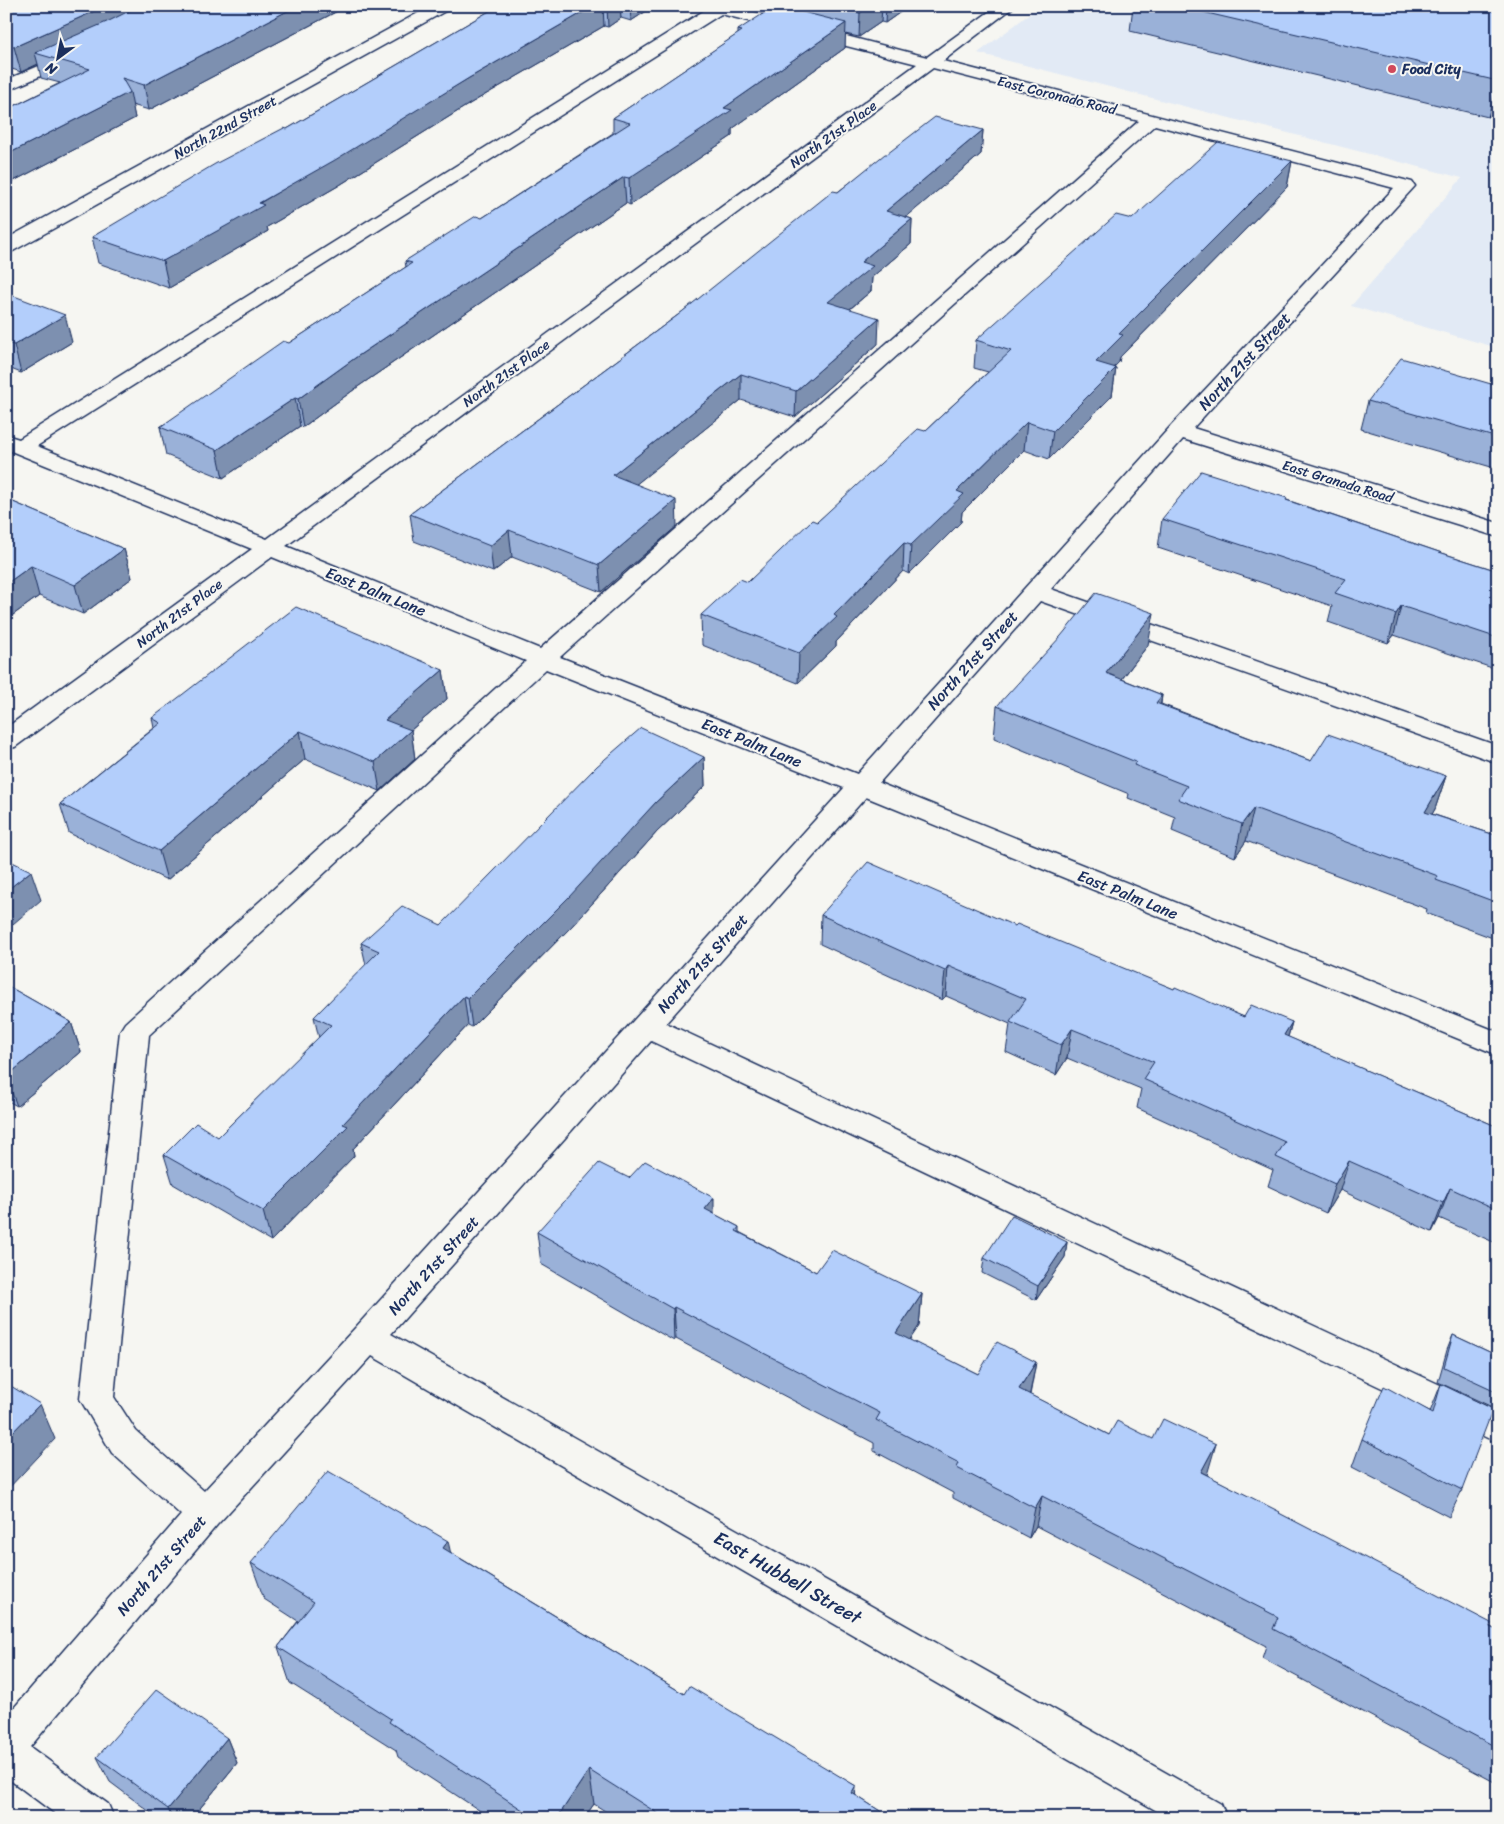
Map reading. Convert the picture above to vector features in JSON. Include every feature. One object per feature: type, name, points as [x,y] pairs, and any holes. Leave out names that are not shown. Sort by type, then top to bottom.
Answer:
[{"type":"street","name":"North 22nd Street","points":[[6,247],[443,6]]},
{"type":"street","name":"North 21st Place","points":[[6,741],[269,546],[1007,6]]},
{"type":"street","name":"East Coronado Road","points":[[716,7],[929,64],[1152,119],[1406,186]]},
{"type":"street","points":[[14,444],[716,7]]},
{"type":"street","points":[[6,86],[90,48]]},
{"type":"street","points":[[205,1514],[124,1442],[97,1399],[135,1031],[543,659],[1152,119]]},
{"type":"street","name":"North 21st Street","points":[[6,1746],[205,1514],[368,1336],[1034,591],[1406,186]]},
{"type":"street","name":"East Granada Road","points":[[1179,431],[1498,530]]},
{"type":"street","name":"East Palm Lane","points":[[14,444],[1498,1044]]},
{"type":"street","points":[[1034,591],[1498,755]]},
{"type":"street","points":[[646,1026],[1498,1428]]},
{"type":"street","name":"East Hubbell Street","points":[[368,1336],[1207,1818]]},
{"type":"street","points":[[6,1754],[94,1818]]},
{"type":"shaded area","points":[[1040,6],[1498,6],[1498,348],[1351,306],[1462,178],[978,53]]},
{"type":"building","points":[[6,6],[106,6],[14,47],[6,44]]},
{"type":"building","points":[[139,6],[297,6],[144,85],[122,78],[130,92],[6,155],[6,110],[90,69],[35,53]]},
{"type":"building","points":[[498,6],[594,6],[259,203],[264,205],[163,261],[92,237],[215,164],[284,128],[287,129]]},
{"type":"building","points":[[775,6],[846,23],[724,108],[732,110],[629,178],[624,177],[355,358],[298,399],[295,398],[217,450],[160,427],[283,341],[289,343],[412,263],[405,261],[476,216],[482,218],[630,123],[613,118],[742,31],[738,30]]},
{"type":"building","points":[[834,6],[869,6],[860,13]]},
{"type":"building","points":[[1177,6],[1498,6],[1498,81]]},
{"type":"building","points":[[935,117],[983,130],[886,211],[912,219],[861,262],[873,266],[828,302],[879,318],[796,391],[741,374],[613,475],[676,500],[599,565],[509,530],[490,546],[410,514],[678,315],[833,191],[838,192]]},
{"type":"building","points":[[1218,142],[1292,161],[1119,334],[1123,335],[1096,362],[1116,368],[1053,431],[1027,422],[957,491],[964,494],[911,545],[904,543],[834,615],[837,617],[799,653],[701,615],[740,579],[748,582],[812,520],[817,522],[918,429],[925,431],[1011,351],[976,340],[1116,215],[1132,219]]},
{"type":"building","points":[[6,293],[65,315],[14,345],[6,343]]},
{"type":"building","points":[[1401,358],[1498,386],[1498,438],[1368,401]]},
{"type":"building","points":[[1201,471],[1287,498],[1286,500],[1498,571],[1498,638],[1401,606],[1396,614],[1335,593],[1346,579],[1162,519]]},
{"type":"building","points":[[6,499],[124,549],[75,585],[31,566],[6,584]]},
{"type":"building","points":[[1096,593],[1154,613],[1106,673],[1162,695],[1156,703],[1311,761],[1328,734],[1446,776],[1425,812],[1498,836],[1498,903],[1436,880],[1438,876],[1254,808],[1242,824],[1178,799],[1187,786],[1134,765],[1136,762],[997,706],[1061,636]]},
{"type":"building","points":[[296,607],[443,670],[385,720],[411,730],[375,762],[300,731],[159,851],[60,804],[161,723],[152,718]]},
{"type":"building","points":[[641,728],[704,757],[656,802],[569,897],[468,998],[464,996],[343,1124],[348,1126],[263,1211],[164,1155],[196,1123],[218,1137],[331,1025],[314,1017],[379,951],[361,943],[402,906],[441,925],[597,766]]},
{"type":"building","points":[[6,859],[31,871],[6,891]]},
{"type":"building","points":[[868,862],[1015,926],[1017,924],[1174,989],[1175,987],[1244,1017],[1251,1005],[1292,1022],[1284,1035],[1498,1127],[1498,1210],[1450,1188],[1443,1203],[1349,1161],[1335,1184],[1276,1157],[1285,1142],[1143,1079],[1154,1062],[1072,1029],[1061,1045],[1010,1022],[1026,999],[948,966],[945,971],[821,915]]},
{"type":"building","points":[[6,985],[71,1022],[6,1077]]},
{"type":"building","points":[[645,1161],[714,1198],[705,1209],[739,1227],[736,1231],[816,1272],[832,1250],[922,1294],[896,1333],[978,1374],[997,1342],[1036,1362],[1019,1389],[1109,1435],[1117,1421],[1153,1439],[1163,1419],[1216,1444],[1201,1472],[1491,1623],[1490,1627],[1498,1631],[1498,1748],[1273,1629],[1278,1617],[1042,1496],[1035,1508],[957,1468],[959,1463],[876,1420],[880,1413],[674,1307],[673,1309],[537,1232],[599,1163],[629,1178]]},
{"type":"building","points":[[1012,1215],[1067,1242],[1038,1286],[984,1258]]},
{"type":"building","points":[[1453,1335],[1498,1356],[1498,1392],[1444,1367]]},
{"type":"building","points":[[6,1383],[40,1404],[6,1439]]},
{"type":"building","points":[[1441,1384],[1493,1409],[1462,1490],[1362,1439],[1384,1386],[1433,1413]]},
{"type":"building","points":[[328,1471],[448,1541],[443,1548],[684,1694],[689,1686],[856,1786],[852,1793],[891,1818],[665,1818],[589,1770],[557,1818],[535,1818],[389,1722],[391,1719],[278,1647],[314,1602],[251,1563]]},
{"type":"building","points":[[157,1689],[227,1738],[168,1809],[97,1757]]},
{"type":"place","name":"Food City","points":[[1392,69]]}]
